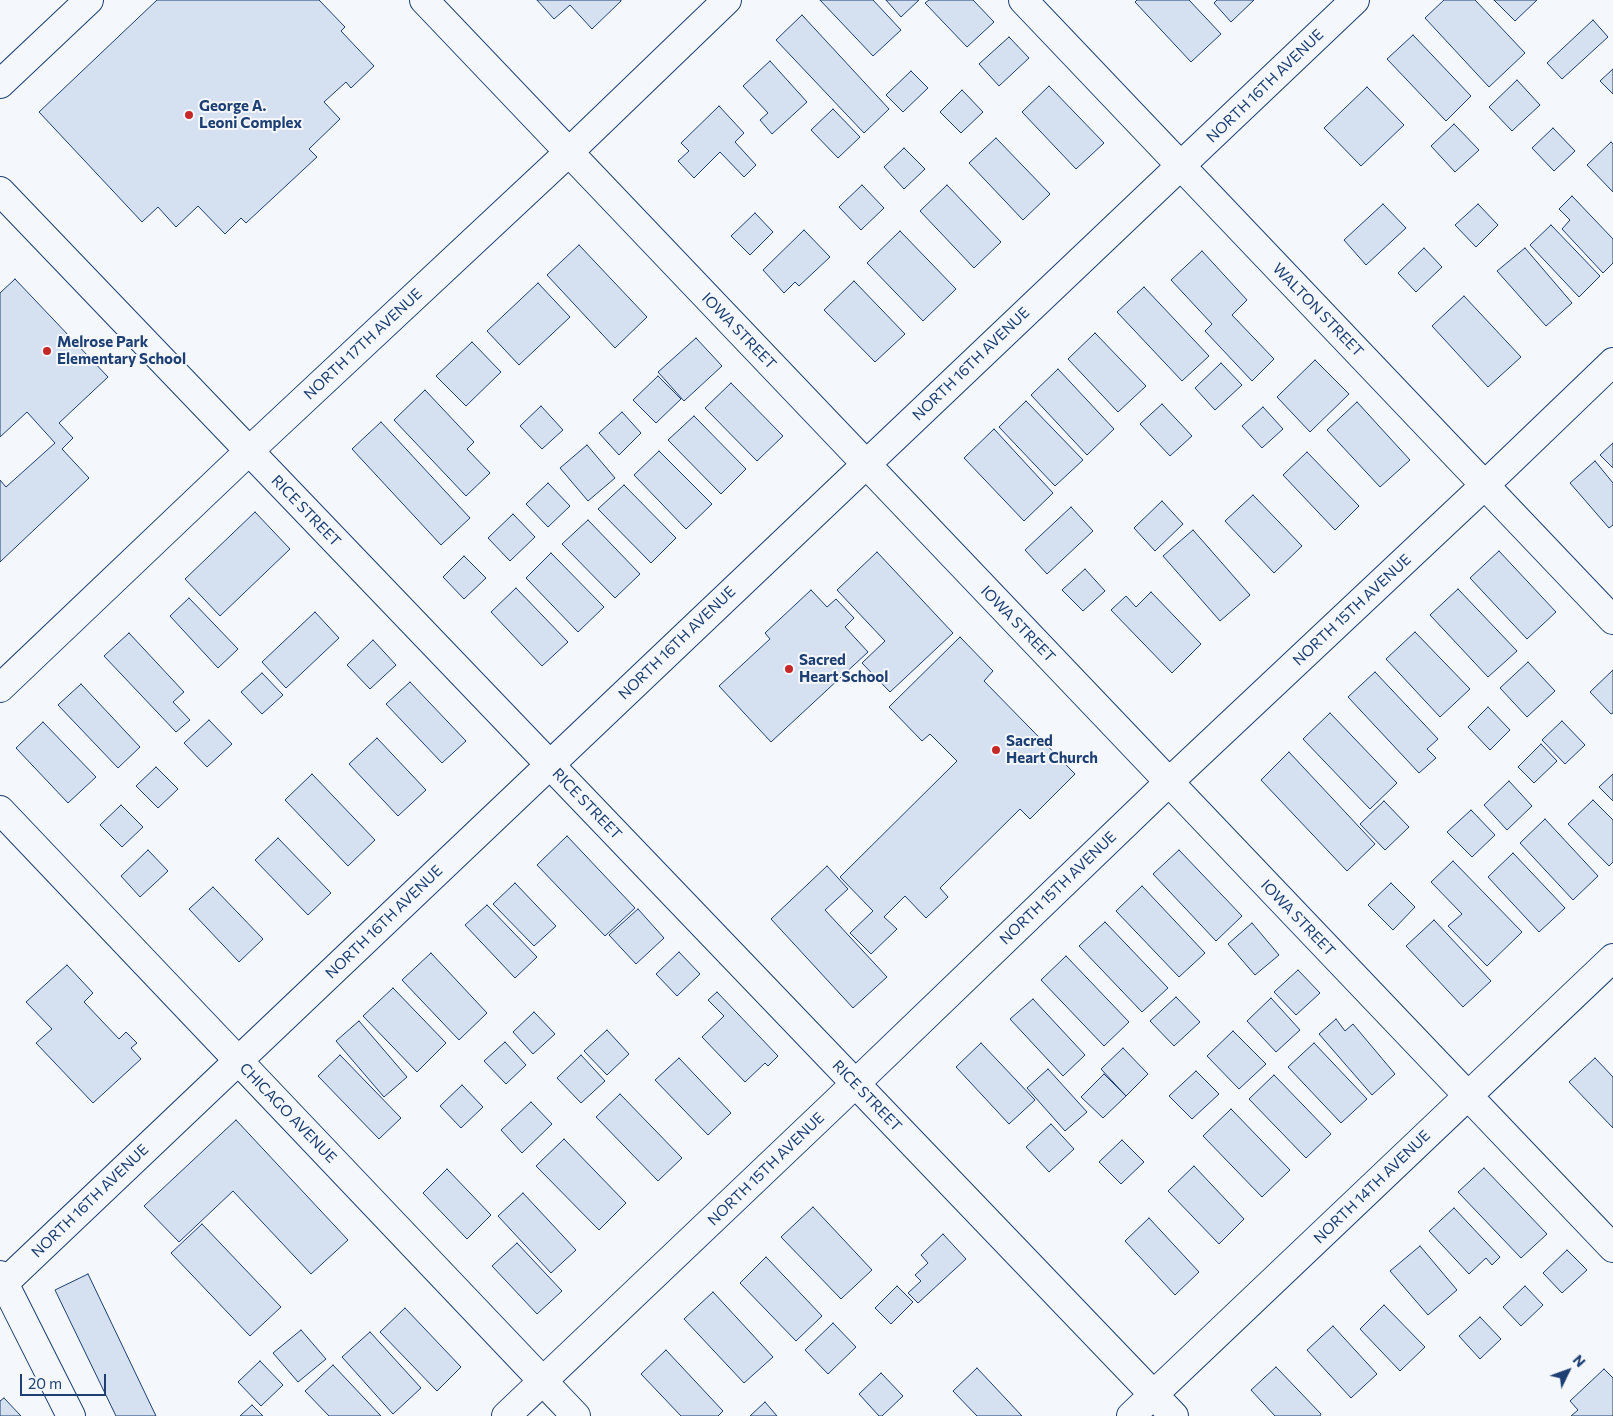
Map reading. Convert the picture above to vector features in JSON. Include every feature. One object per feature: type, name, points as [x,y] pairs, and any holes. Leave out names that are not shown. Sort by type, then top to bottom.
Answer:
[{"type":"street","points":[[0,84],[89,0]]},
{"type":"street","name":"IOWA STREET","points":[[424,0],[1613,1248]]},
{"type":"street","name":"NORTH 17TH AVENUE","points":[[0,688],[249,451],[569,152],[727,0]]},
{"type":"street","name":"WALTON STREET","points":[[1023,0],[1613,620]]},
{"type":"street","name":"NORTH 16TH AVENUE","points":[[1,1281],[238,1061],[1355,0]]},
{"type":"street","name":"RICE STREET","points":[[0,191],[1174,1416]]},
{"type":"street","name":"NORTH 15TH AVENUE","points":[[506,1416],[855,1084],[1168,782],[1485,485],[1613,362]]},
{"type":"street","name":"CHICAGO AVENUE","points":[[0,810],[576,1416]]},
{"type":"street","name":"NORTH 14TH AVENUE","points":[[1131,1416],[1613,958]]},
{"type":"street","points":[[1,1281],[72,1416]]},
{"type":"building","name":"George A. Leoni Complex","points":[[157,0],[319,0],[345,27],[341,31],[374,66],[351,88],[346,82],[324,102],[340,119],[309,149],[317,157],[246,223],[241,218],[225,234],[198,206],[176,227],[158,207],[142,222],[39,112]]},
{"type":"building","points":[[537,0],[621,1],[592,29],[570,5],[554,19]]},
{"type":"building","points":[[820,0],[873,0],[901,30],[873,56]]},
{"type":"building","points":[[886,0],[919,0],[901,17]]},
{"type":"building","points":[[929,0],[973,0],[994,22],[967,47],[925,3]]},
{"type":"building","points":[[1137,0],[1189,0],[1221,34],[1191,62],[1135,2]]},
{"type":"building","points":[[1217,0],[1254,0],[1231,22],[1214,3]]},
{"type":"building","points":[[1444,0],[1475,0],[1525,53],[1489,87],[1425,18]]},
{"type":"building","points":[[1494,0],[1537,0],[1515,21]]},
{"type":"building","points":[[802,15],[889,109],[864,133],[776,40]]},
{"type":"building","points":[[1593,20],[1608,37],[1562,79],[1547,63]]},
{"type":"building","points":[[1413,35],[1471,96],[1446,121],[1387,59]]},
{"type":"building","points":[[1009,37],[1029,58],[999,86],[979,64]]},
{"type":"building","points":[[770,61],[807,102],[772,134],[760,120],[768,113],[743,86]]},
{"type":"building","points":[[1613,69],[1613,94],[1600,81]]},
{"type":"building","points":[[911,71],[928,88],[903,112],[886,95]]},
{"type":"building","points":[[1517,80],[1540,105],[1512,131],[1489,107]]},
{"type":"building","points":[[1049,86],[1104,143],[1076,169],[1022,112]]},
{"type":"building","points":[[1367,87],[1404,125],[1361,166],[1324,128]]},
{"type":"building","points":[[962,90],[983,112],[961,133],[940,112]]},
{"type":"building","points":[[719,106],[744,133],[735,142],[756,165],[744,177],[720,152],[694,178],[678,161],[689,151],[681,143]]},
{"type":"building","points":[[833,109],[860,137],[838,158],[811,130]]},
{"type":"building","points":[[1454,124],[1479,150],[1455,172],[1431,146]]},
{"type":"building","points":[[1553,128],[1575,151],[1554,171],[1532,148]]},
{"type":"building","points":[[996,138],[1050,194],[1023,220],[969,163]]},
{"type":"building","points":[[1611,142],[1613,144],[1613,192],[1587,165]]},
{"type":"building","points":[[904,148],[925,169],[904,189],[884,167]]},
{"type":"building","points":[[862,185],[884,208],[861,230],[839,207]]},
{"type":"building","points":[[947,185],[1001,242],[974,268],[920,211]]},
{"type":"building","points":[[1572,196],[1613,239],[1613,263],[1603,273],[1562,229],[1570,220],[1559,209]]},
{"type":"building","points":[[1383,204],[1406,228],[1366,265],[1344,240]]},
{"type":"building","points":[[1478,204],[1498,225],[1476,247],[1455,225]]},
{"type":"building","points":[[755,213],[773,232],[750,255],[731,236]]},
{"type":"building","points":[[1551,225],[1600,276],[1579,297],[1530,245]]},
{"type":"building","points":[[804,230],[830,257],[799,286],[795,282],[784,293],[763,270]]},
{"type":"building","points":[[900,231],[956,289],[923,321],[867,263]]},
{"type":"building","points":[[579,245],[647,317],[615,348],[547,275]]},
{"type":"building","points":[[1424,248],[1442,267],[1416,292],[1398,273]]},
{"type":"building","points":[[1525,248],[1572,303],[1546,326],[1497,271]]},
{"type":"building","points":[[1202,251],[1247,300],[1232,315],[1274,359],[1252,381],[1205,331],[1212,324],[1171,280]]},
{"type":"building","points":[[15,279],[108,377],[59,423],[73,438],[62,449],[89,478],[0,562],[0,480],[6,487],[55,443],[27,412],[0,437],[0,293]]},
{"type":"building","points":[[854,281],[905,334],[875,362],[824,310]]},
{"type":"building","points":[[538,283],[570,317],[519,365],[487,331]]},
{"type":"building","points":[[1144,287],[1209,356],[1182,381],[1117,312]]},
{"type":"building","points":[[1464,296],[1521,357],[1488,387],[1432,326]]},
{"type":"building","points":[[1095,333],[1146,386],[1118,412],[1068,359]]},
{"type":"building","points":[[696,338],[722,366],[684,401],[658,372]]},
{"type":"building","points":[[472,342],[501,372],[466,406],[436,376]]},
{"type":"building","points":[[1315,360],[1349,394],[1310,432],[1277,397]]},
{"type":"building","points":[[1221,363],[1242,385],[1215,410],[1195,388]]},
{"type":"building","points":[[1058,369],[1114,429],[1087,455],[1031,395]]},
{"type":"building","points":[[658,376],[681,399],[656,423],[633,400]]},
{"type":"building","points":[[731,383],[783,436],[757,461],[705,408]]},
{"type":"building","points":[[425,390],[474,442],[467,449],[490,473],[466,496],[394,420]]},
{"type":"building","points":[[1026,401],[1083,460],[1055,486],[999,427]]},
{"type":"building","points":[[1357,402],[1410,460],[1380,487],[1327,430]]},
{"type":"building","points":[[1162,404],[1192,436],[1170,456],[1140,424]]},
{"type":"building","points":[[541,406],[563,430],[542,449],[520,426]]},
{"type":"building","points":[[1263,407],[1283,429],[1262,448],[1242,426]]},
{"type":"building","points":[[622,412],[641,433],[619,455],[599,433]]},
{"type":"building","points":[[694,416],[746,469],[721,494],[668,440]]},
{"type":"building","points":[[381,422],[470,518],[441,545],[352,449]]},
{"type":"building","points":[[994,429],[1053,493],[1024,521],[964,458]]},
{"type":"building","points":[[1613,443],[1613,468],[1600,455]]},
{"type":"building","points":[[587,445],[615,478],[588,501],[560,468]]},
{"type":"building","points":[[659,451],[712,504],[686,529],[634,475]]},
{"type":"building","points":[[1307,452],[1359,506],[1335,530],[1283,475]]},
{"type":"building","points":[[1595,461],[1613,483],[1613,525],[1609,528],[1570,483]]},
{"type":"building","points":[[548,483],[570,506],[548,527],[526,504]]},
{"type":"building","points":[[624,485],[676,538],[651,563],[598,509]]},
{"type":"building","points":[[1253,495],[1302,546],[1274,573],[1225,521]]},
{"type":"building","points":[[1162,501],[1183,524],[1155,551],[1134,528]]},
{"type":"building","points":[[1071,507],[1093,531],[1047,574],[1025,550]]},
{"type":"building","points":[[255,512],[290,549],[220,616],[185,579]]},
{"type":"building","points":[[513,514],[535,537],[510,561],[488,538]]},
{"type":"building","points":[[588,520],[640,574],[615,598],[562,544]]},
{"type":"building","points":[[1193,530],[1250,595],[1220,621],[1163,556]]},
{"type":"building","points":[[1499,551],[1556,612],[1527,639],[1470,578]]},
{"type":"building","points":[[877,552],[953,633],[890,692],[862,663],[885,641],[837,590]]},
{"type":"building","points":[[551,553],[604,607],[578,632],[526,578]]},
{"type":"building","points":[[464,556],[486,578],[464,599],[443,577]]},
{"type":"building","points":[[1085,569],[1105,591],[1083,611],[1062,590]]},
{"type":"building","points":[[516,588],[568,642],[542,666],[491,612]]},
{"type":"building","points":[[1458,589],[1517,651],[1488,677],[1430,615]]},
{"type":"building","points":[[811,590],[827,607],[836,599],[854,618],[845,627],[868,652],[771,742],[719,686],[770,639],[765,633]]},
{"type":"building","points":[[1151,592],[1201,644],[1172,673],[1111,610],[1126,596],[1136,607]]},
{"type":"building","points":[[189,598],[238,649],[218,668],[170,616]]},
{"type":"building","points":[[315,612],[339,638],[286,688],[262,662]]},
{"type":"building","points":[[1415,632],[1470,689],[1440,717],[1386,659]]},
{"type":"building","points":[[129,633],[184,692],[173,702],[190,720],[176,732],[104,656]]},
{"type":"building","points":[[960,637],[993,671],[984,681],[1075,774],[1030,819],[1020,809],[940,888],[948,897],[926,918],[905,896],[884,917],[897,929],[871,954],[850,933],[873,911],[840,877],[957,761],[930,734],[922,741],[889,707]]},
{"type":"building","points":[[373,640],[396,665],[370,689],[347,665]]},
{"type":"building","points":[[1528,662],[1555,691],[1527,717],[1500,688]]},
{"type":"building","points":[[1613,670],[1613,713],[1611,714],[1590,692]]},
{"type":"building","points":[[1375,672],[1438,739],[1427,749],[1436,758],[1419,773],[1348,697]]},
{"type":"building","points":[[262,673],[283,695],[262,714],[241,692]]},
{"type":"building","points":[[410,682],[466,741],[442,763],[386,704]]},
{"type":"building","points":[[81,684],[140,747],[118,768],[58,705]]},
{"type":"building","points":[[1488,707],[1510,730],[1490,750],[1468,727]]},
{"type":"building","points":[[1330,713],[1397,783],[1370,809],[1303,739]]},
{"type":"building","points":[[209,720],[232,744],[207,767],[184,743]]},
{"type":"building","points":[[1562,721],[1585,745],[1565,764],[1542,740]]},
{"type":"building","points":[[43,722],[96,777],[68,803],[16,748]]},
{"type":"building","points":[[377,738],[426,790],[398,816],[349,764]]},
{"type":"building","points":[[1541,744],[1557,761],[1534,783],[1518,767]]},
{"type":"building","points":[[1289,752],[1375,844],[1347,871],[1261,780]]},
{"type":"building","points":[[156,767],[178,789],[158,808],[136,786]]},
{"type":"building","points":[[312,774],[375,840],[348,866],[285,800]]},
{"type":"building","points":[[1613,774],[1613,801],[1599,787]]},
{"type":"building","points":[[1509,781],[1532,806],[1507,830],[1484,805]]},
{"type":"building","points":[[1593,800],[1613,820],[1613,862],[1609,866],[1568,824]]},
{"type":"building","points":[[1384,801],[1409,827],[1385,850],[1360,824]]},
{"type":"building","points":[[121,805],[143,827],[122,847],[100,825]]},
{"type":"building","points":[[1471,810],[1495,835],[1472,857],[1447,832]]},
{"type":"building","points":[[1545,819],[1598,876],[1573,900],[1520,843]]},
{"type":"building","points":[[567,836],[635,908],[605,936],[537,865]]},
{"type":"building","points":[[278,838],[331,893],[308,915],[255,860]]},
{"type":"building","points":[[148,850],[168,871],[140,897],[121,876]]},
{"type":"building","points":[[1179,850],[1242,916],[1216,941],[1153,874]]},
{"type":"building","points":[[1513,853],[1565,908],[1539,932],[1488,877]]},
{"type":"building","points":[[1453,861],[1522,932],[1487,966],[1448,926],[1462,914],[1431,882]]},
{"type":"building","points":[[827,866],[848,889],[825,910],[887,977],[853,1008],[771,919]]},
{"type":"building","points":[[515,883],[556,926],[534,946],[493,904]]},
{"type":"building","points":[[1391,883],[1415,907],[1393,930],[1368,905]]},
{"type":"building","points":[[1142,886],[1205,953],[1179,977],[1116,911]]},
{"type":"building","points":[[213,887],[263,939],[239,962],[189,909]]},
{"type":"building","points":[[487,905],[537,957],[515,978],[465,925]]},
{"type":"building","points":[[638,909],[664,938],[636,964],[609,935]]},
{"type":"building","points":[[1434,920],[1491,981],[1463,1007],[1406,946]]},
{"type":"building","points":[[1105,922],[1168,988],[1142,1012],[1079,946]]},
{"type":"building","points":[[1252,923],[1279,955],[1255,975],[1228,944]]},
{"type":"building","points":[[679,952],[700,974],[677,996],[656,974]]},
{"type":"building","points":[[431,953],[487,1013],[459,1040],[402,980]]},
{"type":"building","points":[[1066,956],[1129,1022],[1104,1046],[1041,980]]},
{"type":"building","points":[[67,965],[93,993],[84,1002],[119,1039],[126,1032],[137,1043],[131,1048],[141,1059],[93,1103],[36,1043],[52,1029],[26,1002]]},
{"type":"building","points":[[1298,970],[1320,993],[1296,1015],[1274,992]]},
{"type":"building","points":[[393,988],[446,1043],[417,1072],[363,1016]]},
{"type":"building","points":[[717,992],[778,1056],[768,1066],[765,1063],[745,1082],[702,1037],[724,1016],[708,1000]]},
{"type":"building","points":[[1176,997],[1200,1022],[1174,1046],[1150,1021]]},
{"type":"building","points":[[1271,998],[1300,1030],[1276,1052],[1247,1021]]},
{"type":"building","points":[[1033,999],[1085,1055],[1063,1076],[1010,1019]]},
{"type":"building","points":[[534,1012],[555,1034],[533,1054],[513,1032]]},
{"type":"building","points":[[1336,1019],[1345,1031],[1353,1024],[1395,1074],[1372,1095],[1319,1034]]},
{"type":"building","points":[[359,1021],[407,1077],[384,1097],[336,1041]]},
{"type":"building","points":[[607,1030],[629,1054],[607,1075],[584,1051]]},
{"type":"building","points":[[1233,1031],[1266,1064],[1239,1089],[1207,1056]]},
{"type":"building","points":[[505,1042],[526,1065],[506,1084],[484,1061]]},
{"type":"building","points":[[981,1043],[1035,1100],[1009,1124],[956,1067]]},
{"type":"building","points":[[1314,1043],[1367,1099],[1341,1123],[1288,1067]]},
{"type":"building","points":[[1123,1048],[1148,1074],[1126,1096],[1101,1069]]},
{"type":"building","points":[[340,1055],[401,1118],[379,1139],[318,1076]]},
{"type":"building","points":[[581,1055],[605,1081],[581,1103],[557,1078]]},
{"type":"building","points":[[679,1058],[731,1113],[708,1135],[655,1080]]},
{"type":"building","points":[[1595,1058],[1613,1077],[1613,1128],[1569,1082]]},
{"type":"building","points":[[1048,1069],[1087,1112],[1065,1131],[1027,1088]]},
{"type":"building","points":[[1196,1071],[1219,1094],[1192,1119],[1169,1096]]},
{"type":"building","points":[[1104,1074],[1126,1096],[1103,1118],[1081,1097]]},
{"type":"building","points":[[1274,1075],[1331,1134],[1306,1158],[1249,1099]]},
{"type":"building","points":[[462,1085],[483,1107],[461,1128],[440,1106]]},
{"type":"building","points":[[620,1094],[682,1158],[658,1181],[596,1117]]},
{"type":"building","points":[[531,1102],[552,1124],[522,1153],[501,1130]]},
{"type":"building","points":[[1231,1109],[1290,1170],[1262,1197],[1203,1136]]},
{"type":"building","points":[[236,1120],[348,1240],[311,1274],[233,1191],[179,1242],[144,1206]]},
{"type":"building","points":[[1051,1124],[1074,1149],[1049,1172],[1026,1147]]},
{"type":"building","points":[[564,1139],[626,1203],[599,1230],[536,1166]]},
{"type":"building","points":[[1122,1140],[1144,1162],[1121,1184],[1099,1162]]},
{"type":"building","points":[[1194,1166],[1244,1219],[1219,1244],[1168,1191]]},
{"type":"building","points":[[1484,1168],[1547,1234],[1521,1258],[1458,1192]]},
{"type":"building","points":[[447,1169],[491,1215],[467,1239],[423,1193]]},
{"type":"building","points":[[523,1193],[576,1250],[551,1273],[498,1216]]},
{"type":"building","points":[[813,1207],[872,1270],[841,1299],[781,1237]]},
{"type":"building","points":[[1454,1208],[1500,1257],[1492,1265],[1486,1258],[1469,1274],[1429,1231]]},
{"type":"building","points":[[1149,1218],[1199,1272],[1175,1295],[1125,1241]]},
{"type":"building","points":[[202,1224],[281,1307],[250,1336],[171,1253]]},
{"type":"building","points":[[943,1234],[966,1259],[918,1303],[908,1293],[921,1281],[915,1275],[928,1263],[921,1255]]},
{"type":"building","points":[[517,1243],[562,1291],[537,1314],[492,1266]]},
{"type":"building","points":[[1420,1246],[1457,1290],[1428,1315],[1390,1271]]},
{"type":"building","points":[[1567,1250],[1587,1270],[1562,1293],[1543,1273]]},
{"type":"building","points":[[766,1257],[822,1316],[796,1341],[740,1283]]},
{"type":"building","points":[[88,1274],[156,1416],[116,1416],[55,1290]]},
{"type":"building","points":[[897,1286],[913,1302],[891,1324],[875,1308]]},
{"type":"building","points":[[1525,1286],[1543,1305],[1521,1326],[1503,1307]]},
{"type":"building","points":[[713,1292],[773,1357],[744,1383],[684,1319]]},
{"type":"building","points":[[1384,1305],[1425,1347],[1400,1371],[1360,1329]]},
{"type":"building","points":[[405,1308],[461,1367],[437,1391],[380,1332]]},
{"type":"building","points":[[1480,1317],[1501,1339],[1480,1359],[1459,1336]]},
{"type":"building","points":[[833,1323],[856,1347],[828,1374],[805,1350]]},
{"type":"building","points":[[1333,1326],[1377,1374],[1351,1398],[1307,1350]]},
{"type":"building","points":[[301,1330],[326,1359],[298,1382],[273,1353]]},
{"type":"building","points":[[370,1332],[421,1388],[393,1414],[342,1357]]},
{"type":"building","points":[[666,1350],[723,1411],[718,1416],[681,1416],[641,1374]]},
{"type":"building","points":[[260,1361],[283,1385],[261,1406],[238,1382]]},
{"type":"building","points":[[333,1365],[381,1416],[329,1416],[305,1391]]},
{"type":"building","points":[[1276,1367],[1321,1414],[1320,1416],[1275,1416],[1251,1390]]},
{"type":"building","points":[[977,1368],[1022,1416],[977,1416],[953,1391]]},
{"type":"building","points":[[1604,1369],[1613,1378],[1613,1416],[1571,1416],[1578,1410],[1570,1401]]},
{"type":"building","points":[[881,1373],[903,1396],[882,1416],[879,1416],[859,1394]]},
{"type":"building","points":[[4,1398],[21,1416],[0,1416],[0,1401]]},
{"type":"building","points":[[765,1402],[777,1416],[750,1416]]},
{"type":"building","points":[[252,1405],[263,1416],[240,1416]]},
{"type":"place","name":"George A. Leoni Complex","points":[[189,115]]},
{"type":"place","name":"Melrose Park Elementary School","points":[[47,351]]},
{"type":"place","name":"Sacred Heart School","points":[[789,669]]},
{"type":"place","name":"Sacred Heart Church","points":[[996,750]]}]
